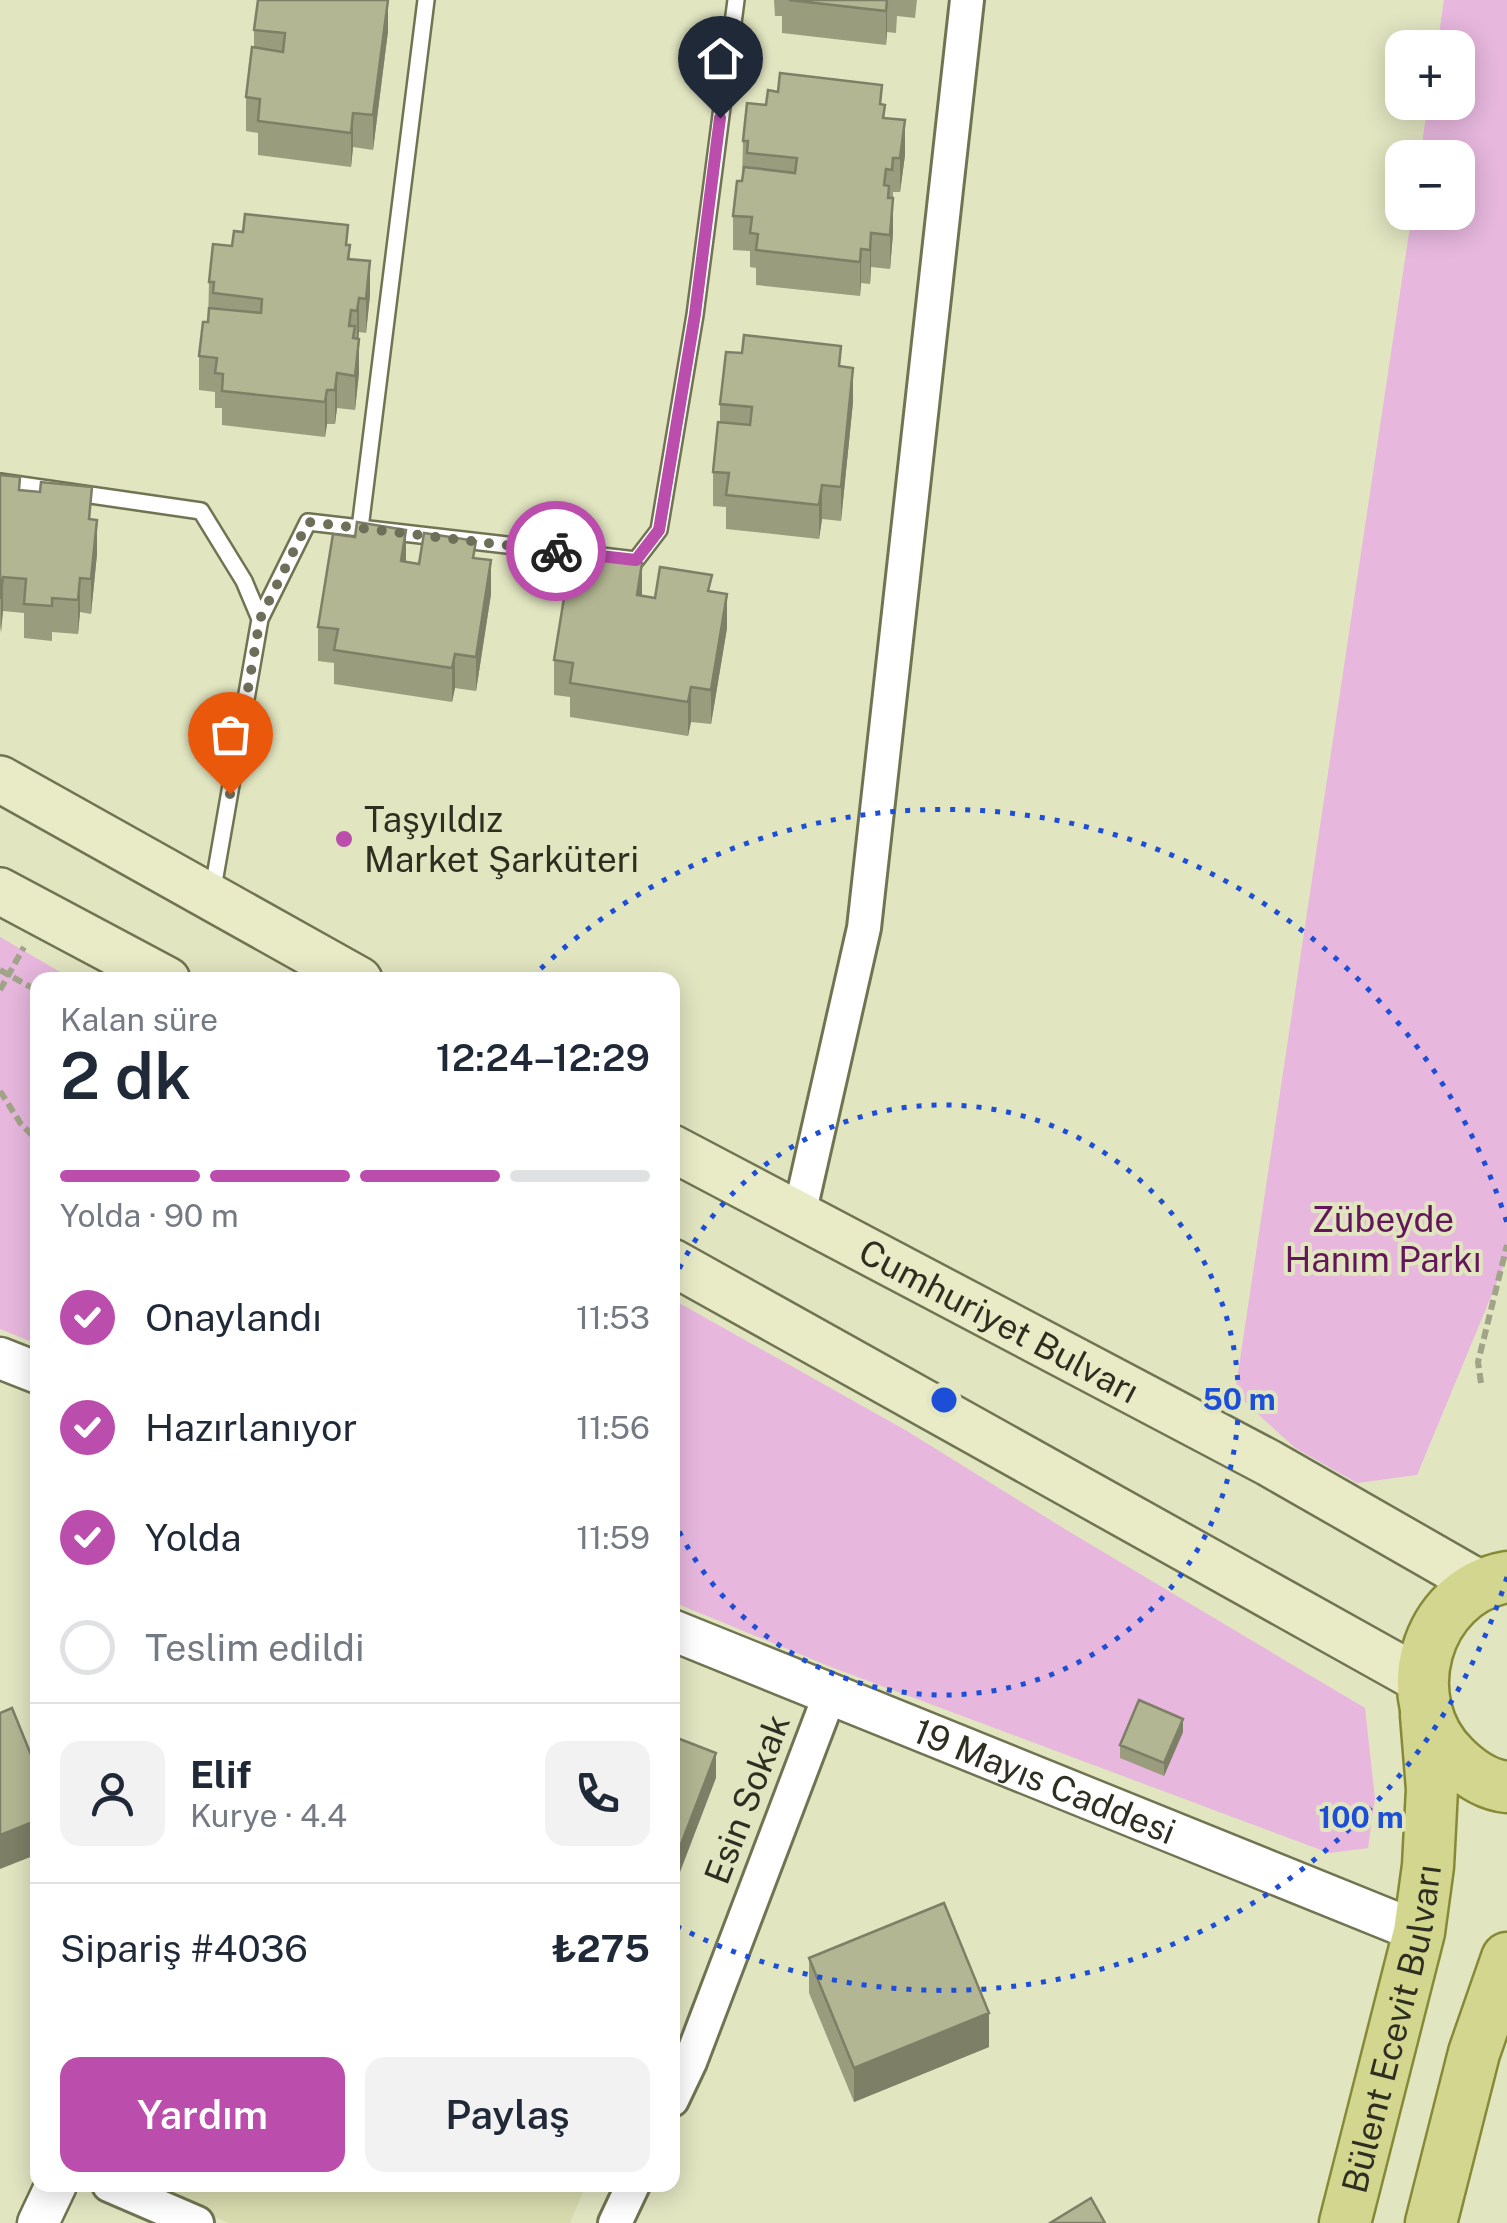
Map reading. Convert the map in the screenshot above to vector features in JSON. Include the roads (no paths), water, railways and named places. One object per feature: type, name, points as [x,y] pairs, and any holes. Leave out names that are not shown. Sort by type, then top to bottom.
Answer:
[{"type":"main road","points":[[0,780],[345,972]]},
{"type":"main road","points":[[0,892],[151,972]]},
{"type":"main road","name":"Cumhuriyet Bulvarı","points":[[680,1152],[1269,1463],[1500,1574]]},
{"type":"main road","points":[[680,1267],[1423,1697]]},
{"type":"main road","points":[[1500,1574],[1458,1601],[1438,1624],[1426,1650],[1423,1697],[1441,1746],[1466,1770],[1507,1787]]},
{"type":"main road","name":"Bülent Ecevit Bulvarı","points":[[1345,2223],[1419,1932],[1432,1789],[1423,1697]]},
{"type":"main road","points":[[1431,2223],[1474,2054],[1507,1958]]},
{"type":"street","points":[[799,1215],[864,928],[968,0]]},
{"type":"street","points":[[0,1358],[30,1370]]},
{"type":"street","name":"19 Mayıs Caddesi","points":[[680,1633],[1419,1932]]},
{"type":"street","name":"Esin Sokak","points":[[681,2058],[830,1694]]},
{"type":"street","points":[[1474,2054],[1507,2000]]},
{"type":"street","points":[[38,2223],[53,2192]]},
{"type":"street","points":[[126,2192],[197,2223]]},
{"type":"street","points":[[615,2223],[630,2192]]},
{"type":"lane","points":[[360,528],[426,0]]},
{"type":"lane","points":[[212,898],[260,619],[308,522],[636,560],[659,530],[695,314],[736,0]]},
{"type":"lane","points":[[0,482],[201,511],[244,581],[260,619]]},
{"type":"place","name":"Taşyıldız Market Şarküteri","points":[[344,839]]},
{"type":"park label","name":"Zübeyde Hanım Parkı","points":[[1383,1239]]}]
